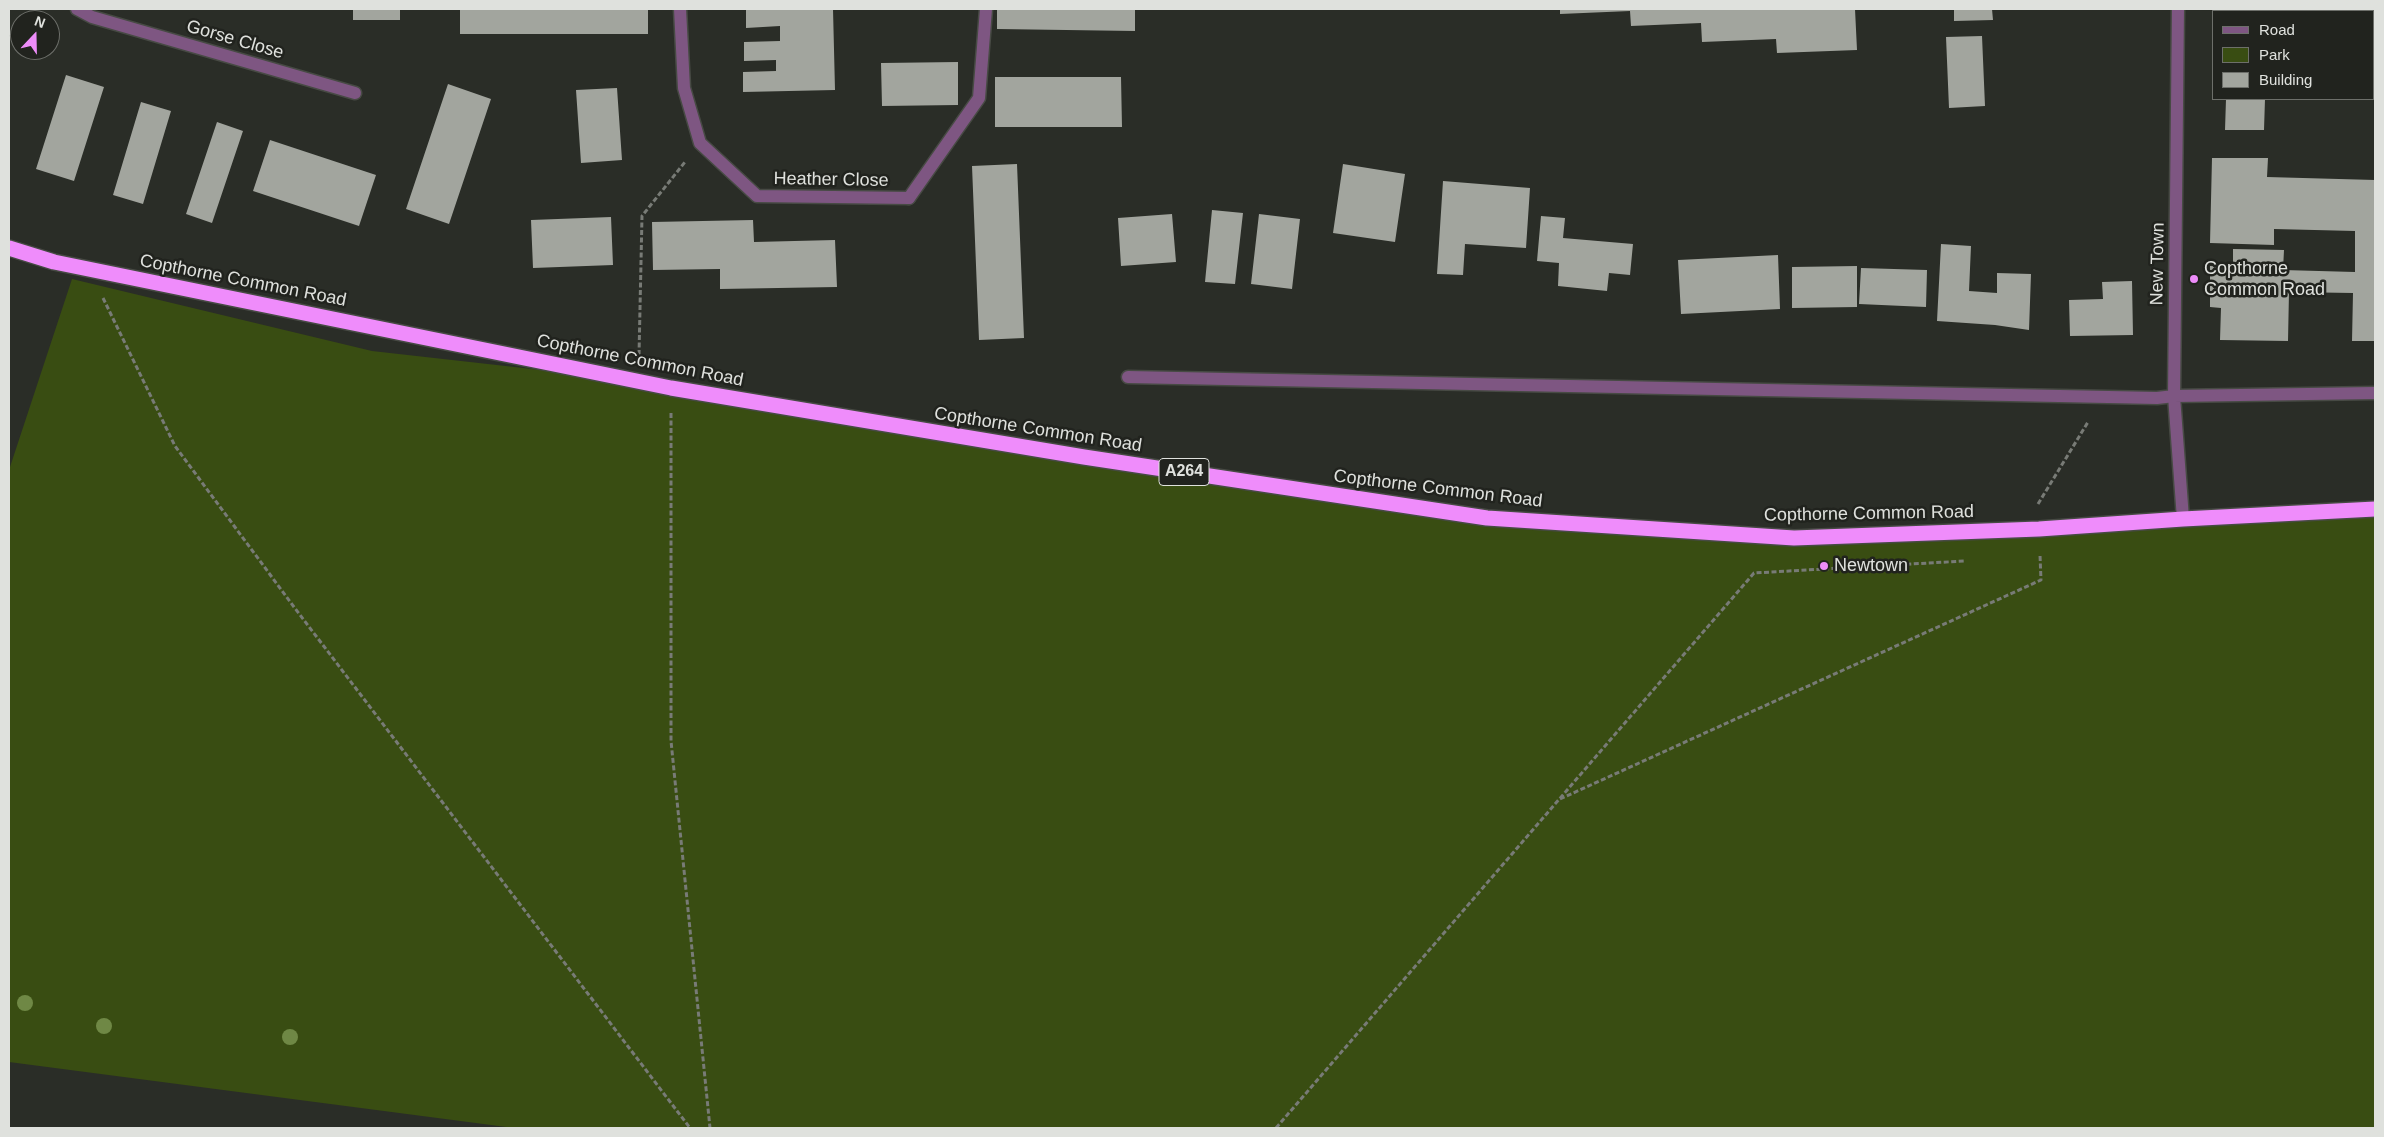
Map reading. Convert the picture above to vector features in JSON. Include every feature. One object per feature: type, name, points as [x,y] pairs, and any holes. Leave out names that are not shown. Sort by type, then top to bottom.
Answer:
[{"type":"highway","name":"Copthorne Common Road","points":[[9,248],[54,262],[110,274],[672,388],[1084,457],[1487,518],[1794,538],[2039,529],[2375,509]]},
{"type":"street","name":"Gorse Close","points":[[77,9],[92,17],[356,93]]},
{"type":"street","points":[[680,9],[684,88],[700,143]]},
{"type":"street","name":"Heather Close","points":[[700,143],[756,196],[909,198],[979,98],[986,9]]},
{"type":"street","name":"New Town","points":[[2178,9],[2174,396],[2183,519]]},
{"type":"street","points":[[1128,377],[2157,398],[2174,396],[2375,393]]},
{"type":"path","points":[[639,381],[642,216],[700,143]]},
{"type":"path","points":[[110,274],[102,300],[175,446],[305,623],[690,1128]]},
{"type":"path","points":[[672,388],[671,741],[710,1128]]},
{"type":"path","points":[[1557,800],[2041,580],[2038,502],[2092,417],[2092,396]]},
{"type":"path","points":[[2030,557],[2040,556]]},
{"type":"path","points":[[1276,1128],[1754,573],[1971,560]]},
{"type":"green space","points":[[72,279],[372,351],[639,381],[1487,518],[1794,538],[2375,509],[2375,1128],[514,1128],[9,1062],[9,470]]},
{"type":"building","points":[[353,9],[400,9],[400,20],[353,20]]},
{"type":"building","points":[[460,9],[648,9],[648,34],[460,34]]},
{"type":"building","points":[[746,9],[833,9],[835,90],[743,92],[743,72],[776,71],[776,60],[744,61],[744,42],[780,41],[780,26],[746,28]]},
{"type":"building","points":[[997,9],[1135,9],[1135,31],[997,29]]},
{"type":"building","points":[[1560,9],[1855,9],[1857,50],[1777,53],[1776,39],[1702,42],[1701,23],[1631,26],[1630,11],[1560,14]]},
{"type":"building","points":[[1954,9],[1992,9],[1993,20],[1954,21]]},
{"type":"building","points":[[2227,9],[2309,9],[2309,10]]},
{"type":"building","points":[[1982,36],[1985,106],[1949,108],[1946,37]]},
{"type":"building","points":[[958,62],[958,105],[882,106],[881,63]]},
{"type":"building","points":[[66,75],[104,87],[74,181],[36,169]]},
{"type":"building","points":[[995,77],[1121,77],[1122,127],[995,127]]},
{"type":"building","points":[[448,84],[491,99],[449,224],[406,209]]},
{"type":"building","points":[[617,88],[622,160],[581,163],[576,90]]},
{"type":"building","points":[[2226,100],[2265,100],[2264,130],[2225,130]]},
{"type":"building","points":[[141,102],[171,111],[143,204],[113,195]]},
{"type":"building","points":[[217,122],[243,131],[212,223],[186,214]]},
{"type":"building","points":[[270,140],[376,175],[359,226],[253,191]]},
{"type":"building","points":[[2212,158],[2268,158],[2267,177],[2375,180],[2375,341],[2352,341],[2353,293],[2289,292],[2288,341],[2220,340],[2221,308],[2210,307],[2210,266],[2233,267],[2233,249],[2284,250],[2283,270],[2355,272],[2355,231],[2274,229],[2274,245],[2210,243]]},
{"type":"building","points":[[1017,164],[1024,338],[979,340],[972,166]]},
{"type":"building","points":[[1343,164],[1405,174],[1395,242],[1333,233]]},
{"type":"building","points":[[1443,181],[1530,188],[1526,248],[1465,244],[1463,275],[1437,274]]},
{"type":"building","points":[[1212,210],[1243,213],[1235,284],[1205,282]]},
{"type":"building","points":[[1172,214],[1176,262],[1121,266],[1118,218]]},
{"type":"building","points":[[1259,214],[1300,219],[1292,289],[1251,284]]},
{"type":"building","points":[[1541,216],[1565,218],[1563,238],[1633,244],[1630,275],[1609,273],[1607,291],[1558,286],[1559,263],[1537,261]]},
{"type":"building","points":[[611,217],[613,265],[533,268],[531,220]]},
{"type":"building","points":[[753,220],[754,242],[835,240],[837,287],[720,289],[720,269],[653,270],[652,222]]},
{"type":"building","points":[[1941,244],[1971,246],[1969,291],[1997,293],[1997,273],[2031,274],[2029,330],[1995,325],[1937,321]]},
{"type":"building","points":[[1778,255],[1780,309],[1681,314],[1678,260]]},
{"type":"building","points":[[1857,266],[1857,307],[1792,308],[1792,267]]},
{"type":"building","points":[[1861,268],[1927,270],[1926,307],[1859,304]]},
{"type":"building","points":[[2132,281],[2133,335],[2070,336],[2069,300],[2103,299],[2102,282]]},
{"type":"place","name":"Copthorne Common Road","points":[[2194,279]]},
{"type":"place","name":"Newtown","points":[[1824,566]]}]
